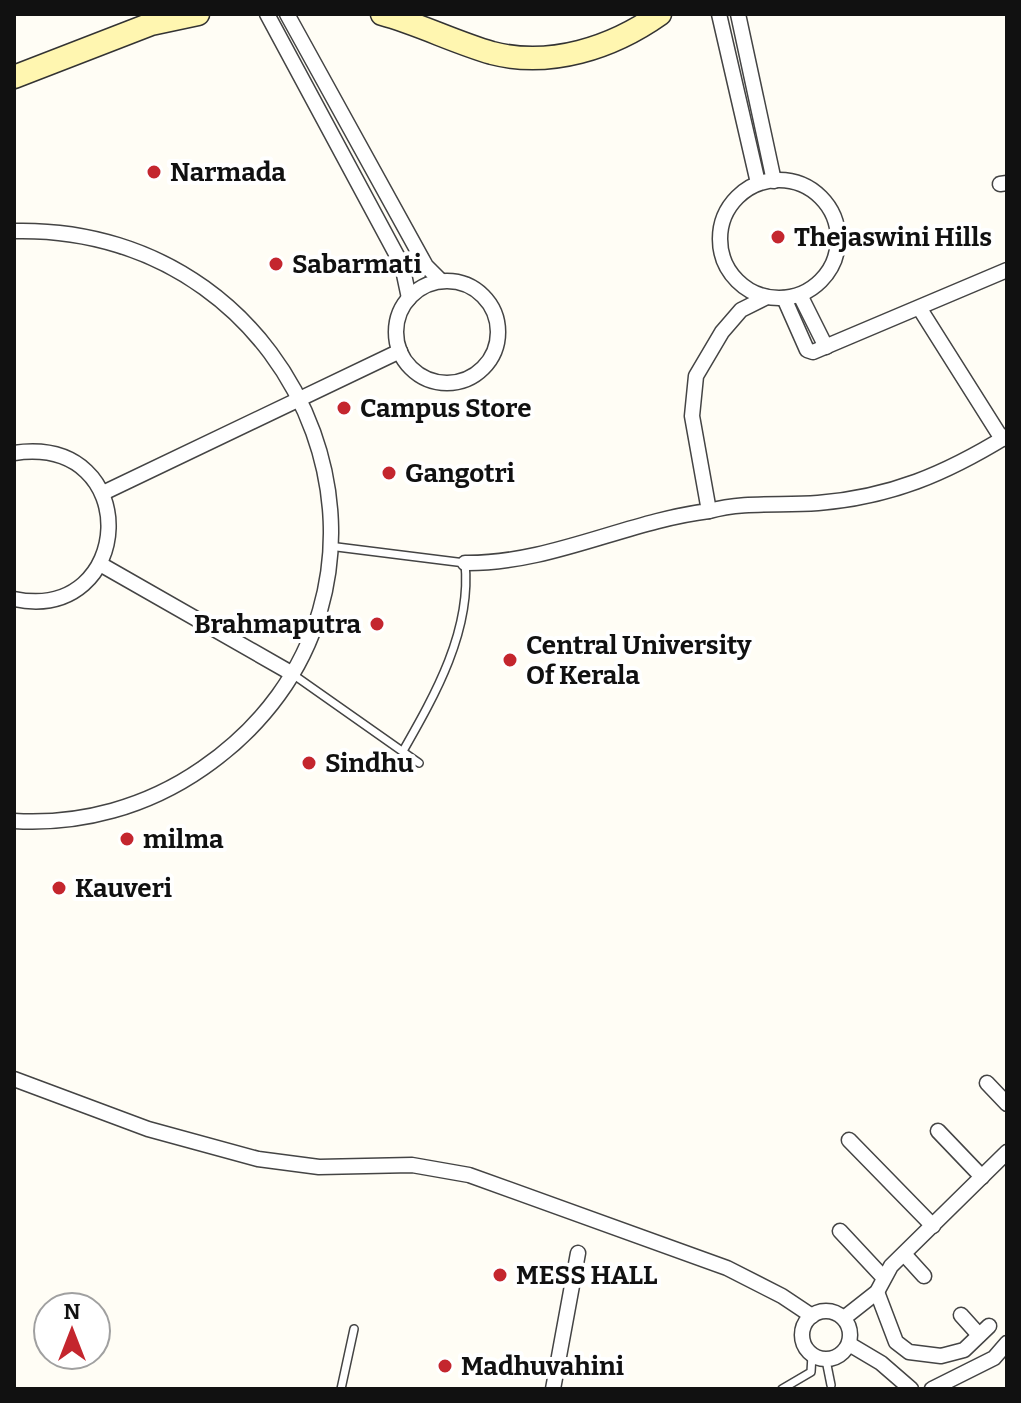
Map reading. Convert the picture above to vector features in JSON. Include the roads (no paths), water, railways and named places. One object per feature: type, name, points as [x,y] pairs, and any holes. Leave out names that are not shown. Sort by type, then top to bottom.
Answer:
[{"type":"main road","points":[[14,77],[151,24],[198,14]]},
{"type":"main road","points":[[382,14],[483,50],[528,57],[591,50],[660,14]]},
{"type":"street","points":[[267,14],[402,265],[409,298],[396,329],[400,351],[418,373],[445,383],[473,376],[492,356],[498,328],[488,302],[467,285],[441,281],[409,298]]},
{"type":"street","points":[[287,14],[421,258],[441,281]]},
{"type":"street","points":[[719,14],[758,183]]},
{"type":"street","points":[[738,14],[774,181]]},
{"type":"street","points":[[758,183],[799,184],[816,193],[829,207],[836,224],[838,242],[834,261],[815,287],[800,295],[767,297],[738,283],[721,255],[719,239],[722,220],[731,203],[758,183]]},
{"type":"street","points":[[14,231],[65,232],[118,243],[193,278],[255,331],[301,399],[321,456],[329,516],[329,546],[321,599],[291,673],[264,712],[231,747],[172,787],[93,816],[14,821]]},
{"type":"street","points":[[784,298],[807,350],[813,352],[1007,270]]},
{"type":"street","points":[[800,295],[826,347]]},
{"type":"street","points":[[709,511],[692,416],[696,376],[722,332],[741,310],[767,297]]},
{"type":"street","points":[[465,563],[486,563],[553,551],[734,504],[818,503],[879,494],[922,483],[1004,438],[920,309]]},
{"type":"street","points":[[103,493],[400,351]]},
{"type":"street","points":[[14,453],[35,450],[56,453],[91,476],[103,493],[110,529],[100,564],[87,581],[70,593],[50,601],[14,599]]},
{"type":"street","points":[[100,564],[291,673]]},
{"type":"street","points":[[14,1079],[148,1129],[258,1159],[319,1167],[412,1165],[469,1175],[727,1268],[782,1296],[812,1316]]},
{"type":"street","points":[[987,1083],[1007,1104]]},
{"type":"street","points":[[938,1131],[982,1177]]},
{"type":"street","points":[[849,1140],[933,1226]]},
{"type":"street","points":[[844,1318],[877,1292],[882,1276],[1007,1152]]},
{"type":"street","points":[[840,1231],[882,1276]]},
{"type":"street","points":[[553,1389],[578,1253]]},
{"type":"street","points":[[904,1254],[924,1276]]},
{"type":"street","points":[[877,1292],[896,1342],[909,1352],[941,1356],[964,1350],[984,1330],[961,1315]]},
{"type":"street","points":[[825,1311],[844,1318],[850,1330],[849,1344],[840,1355],[819,1357],[802,1335],[812,1316],[825,1311]]},
{"type":"street","points":[[881,1363],[896,1342]]},
{"type":"street","points":[[932,1389],[994,1358],[1007,1343]]},
{"type":"street","points":[[849,1344],[881,1363],[911,1389]]},
{"type":"lane","points":[[329,546],[465,563],[463,608],[449,660],[426,714],[403,751]]},
{"type":"lane","points":[[291,673],[419,763]]},
{"type":"lane","points":[[341,1389],[354,1329]]},
{"type":"lane","points":[[819,1357],[831,1385]]},
{"type":"lane","points":[[782,1389],[811,1372],[819,1357]]},
{"type":"place","name":"Narmada","points":[[154,172]]},
{"type":"place","name":"Thejaswini Hills","points":[[778,237]]},
{"type":"place","name":"Sabarmati","points":[[276,264]]},
{"type":"place","name":"Campus Store","points":[[344,408]]},
{"type":"place","name":"Gangotri","points":[[389,473]]},
{"type":"place","name":"Brahmaputra","points":[[377,624]]},
{"type":"place","name":"Central University Of Kerala","points":[[510,660]]},
{"type":"place","name":"Sindhu","points":[[309,763]]},
{"type":"place","name":"milma","points":[[127,839]]},
{"type":"place","name":"Kauveri","points":[[59,888]]},
{"type":"place","name":"MESS HALL","points":[[500,1275]]},
{"type":"place","name":"Madhuvahini","points":[[445,1366]]}]
